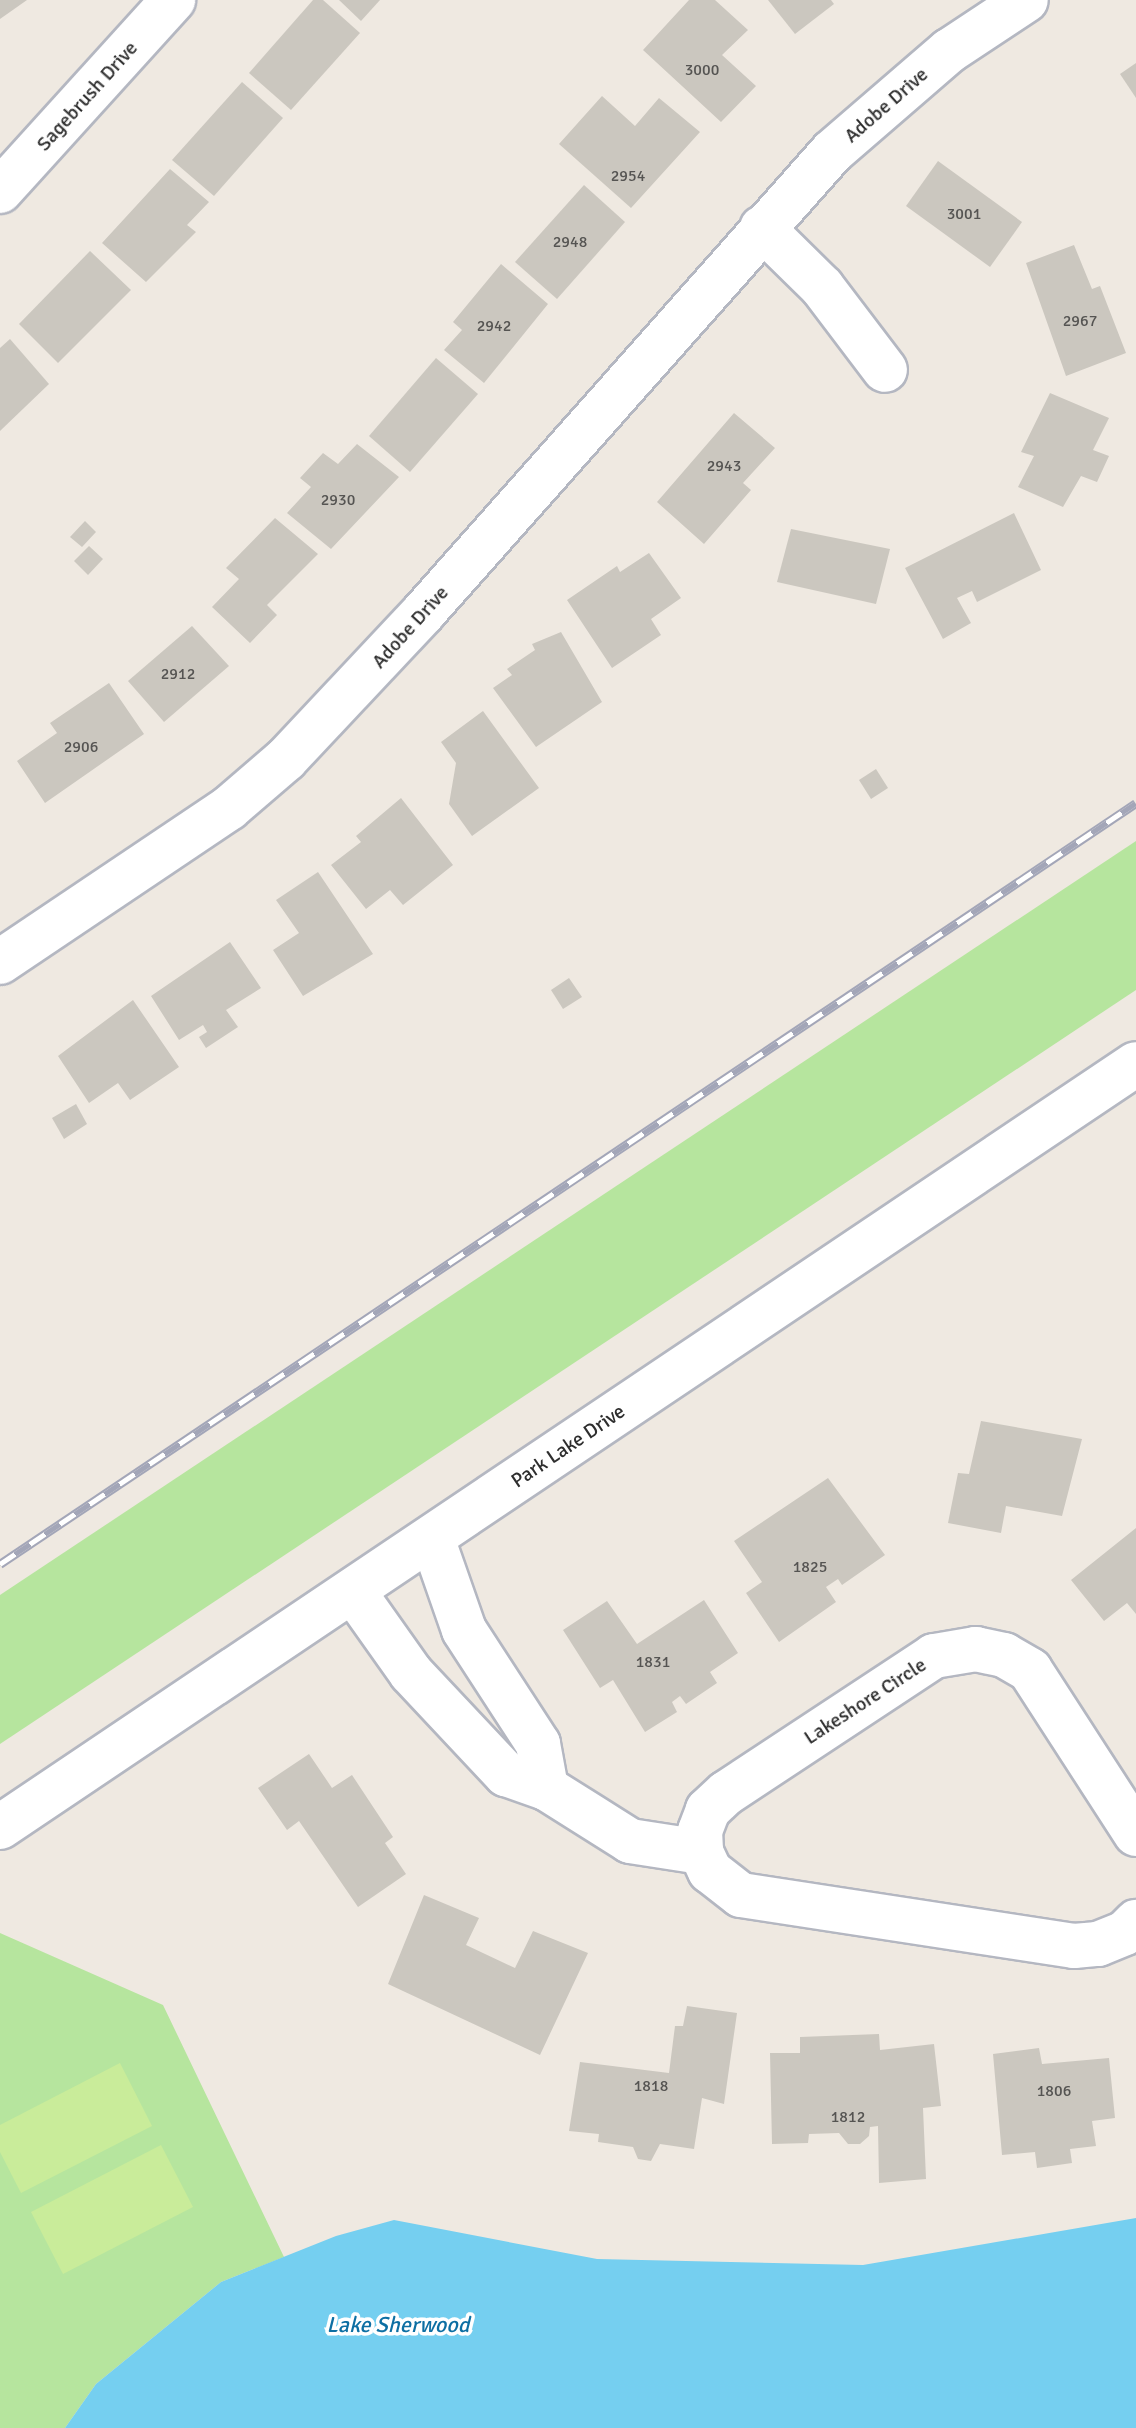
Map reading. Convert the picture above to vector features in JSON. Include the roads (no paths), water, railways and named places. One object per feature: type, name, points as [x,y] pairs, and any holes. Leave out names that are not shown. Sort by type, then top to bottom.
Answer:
[{"type":"street","name":"Sagebrush Drive","points":[[0,191],[173,0]]},
{"type":"street","name":"Adobe Drive","points":[[0,962],[229,808],[286,759],[423,613],[762,228],[895,94],[1026,0]]},
{"type":"street","points":[[762,228],[822,287],[885,370]]},
{"type":"street","name":"Park Lake Drive","points":[[0,1827],[1136,1064]]},
{"type":"street","points":[[432,1538],[464,1630],[538,1744],[546,1788]]},
{"type":"street","points":[[353,1591],[411,1673],[506,1774],[546,1788],[630,1841],[701,1852],[710,1871],[741,1895],[1074,1946],[1098,1944],[1125,1933],[1136,1922]]},
{"type":"street","name":"Lakeshore Circle","points":[[701,1852],[700,1831],[708,1810],[726,1793],[934,1656],[976,1649],[1004,1655],[1030,1670],[1136,1834]]},
{"type":"water","name":"Lake Sherwood","points":[[1136,2218],[1136,2428],[65,2428],[96,2384],[221,2282],[336,2236],[394,2220],[597,2259],[863,2265]]},
{"type":"railway","points":[[0,1564],[1136,803]]}]
